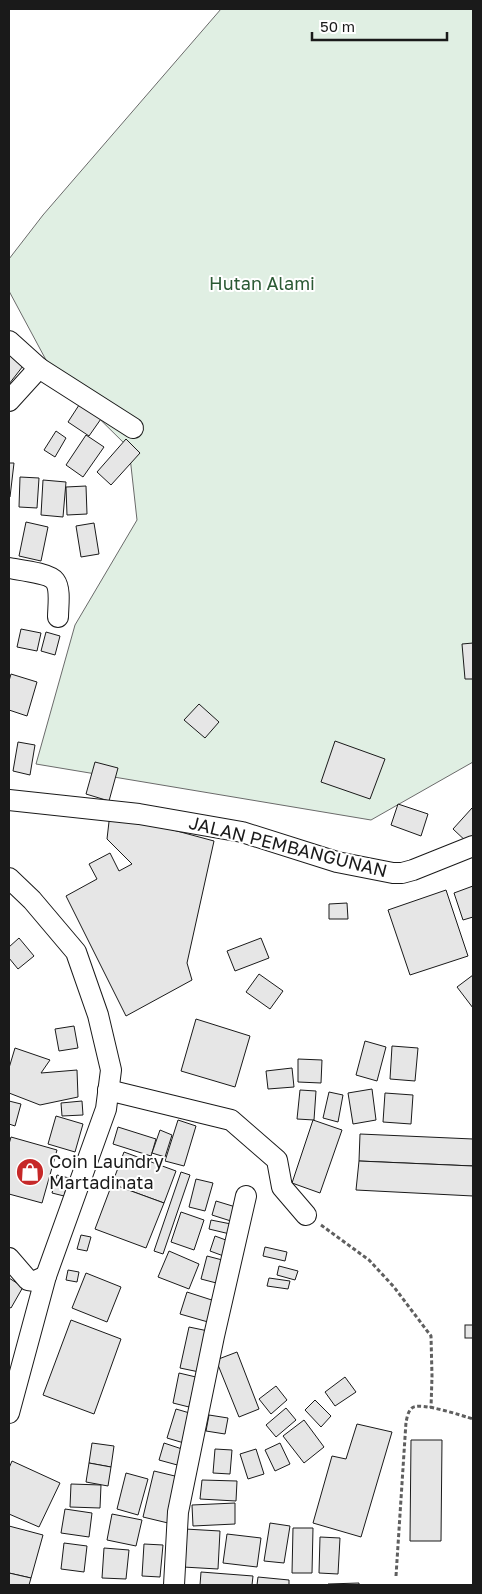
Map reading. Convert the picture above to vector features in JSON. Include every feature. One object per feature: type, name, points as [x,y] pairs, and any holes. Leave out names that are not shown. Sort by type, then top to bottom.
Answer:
[{"type":"street","points":[[9,341],[39,368],[133,428]]},
{"type":"street","points":[[9,401],[39,368]]},
{"type":"street","points":[[9,568],[42,574],[52,578],[56,584],[58,617]]},
{"type":"street","name":"JALAN PEMBANGUNAN","points":[[9,800],[139,814],[242,832],[337,862],[393,873],[413,870],[473,846]]},
{"type":"street","points":[[9,878],[32,900],[76,952],[98,1015],[111,1070],[106,1109],[46,1276],[15,1370],[9,1413]]},
{"type":"street","points":[[108,1090],[231,1120],[276,1160],[282,1187],[306,1215]]},
{"type":"street","points":[[174,1585],[178,1512],[214,1336],[246,1196]]},
{"type":"street","points":[[9,1258],[28,1280],[35,1281],[46,1276]]},
{"type":"path","points":[[306,1215],[369,1260],[394,1287],[431,1336],[431,1408]]},
{"type":"path","points":[[396,1576],[406,1422],[412,1408],[415,1406],[431,1408],[473,1419]]},
{"type":"green space","name":"Hutan Alami","points":[[221,9],[473,9],[473,762],[371,820],[36,764],[75,625],[137,520],[129,448],[53,373],[9,291],[9,259],[43,215]]},
{"type":"building","points":[[9,354],[23,366],[9,384]]},
{"type":"building","points":[[81,402],[103,416],[89,436],[68,422]]},
{"type":"building","points":[[56,431],[66,438],[55,457],[44,450]]},
{"type":"building","points":[[86,435],[104,447],[83,477],[66,465]]},
{"type":"building","points":[[126,439],[140,453],[111,485],[97,472]]},
{"type":"building","points":[[9,463],[14,463],[10,497],[9,497]]},
{"type":"building","points":[[20,477],[39,478],[37,508],[19,507]]},
{"type":"building","points":[[43,480],[66,482],[63,517],[41,515]]},
{"type":"building","points":[[86,486],[87,514],[67,515],[66,487]]},
{"type":"building","points":[[26,522],[48,527],[41,561],[19,556]]},
{"type":"building","points":[[94,523],[99,554],[81,557],[76,526]]},
{"type":"building","points":[[21,629],[41,633],[37,651],[17,647]]},
{"type":"building","points":[[46,632],[60,636],[55,655],[41,651]]},
{"type":"building","points":[[473,643],[473,679],[465,679],[462,644]]},
{"type":"building","points":[[11,674],[37,682],[27,716],[9,710],[9,681]]},
{"type":"building","points":[[199,704],[219,722],[205,738],[184,720]]},
{"type":"building","points":[[335,741],[385,759],[370,799],[321,782]]},
{"type":"building","points":[[18,742],[35,745],[30,775],[13,771]]},
{"type":"building","points":[[95,762],[118,768],[109,801],[86,794]]},
{"type":"building","points":[[398,804],[428,814],[421,836],[391,825]]},
{"type":"building","points":[[472,808],[473,839],[469,844],[453,829]]},
{"type":"building","points":[[110,813],[214,841],[187,963],[192,980],[126,1016],[66,896],[97,879],[89,864],[110,853],[119,871],[132,864],[107,839]]},
{"type":"building","points":[[473,886],[473,917],[463,920],[454,893]]},
{"type":"building","points":[[446,890],[468,956],[410,975],[388,910]]},
{"type":"building","points":[[347,903],[348,919],[329,919],[329,904]]},
{"type":"building","points":[[19,938],[34,956],[18,969],[9,958],[9,947]]},
{"type":"building","points":[[261,938],[269,958],[235,971],[227,951]]},
{"type":"building","points":[[259,974],[283,991],[270,1009],[246,992]]},
{"type":"building","points":[[473,975],[473,1008],[457,987]]},
{"type":"building","points":[[196,1019],[250,1036],[235,1087],[181,1071]]},
{"type":"building","points":[[74,1026],[78,1048],[59,1051],[55,1029]]},
{"type":"building","points":[[365,1041],[386,1047],[377,1081],[356,1075]]},
{"type":"building","points":[[392,1046],[418,1048],[415,1081],[390,1079]]},
{"type":"building","points":[[15,1048],[50,1060],[41,1073],[77,1070],[78,1097],[40,1105],[9,1093],[9,1068]]},
{"type":"building","points":[[298,1059],[322,1060],[321,1083],[298,1082]]},
{"type":"building","points":[[292,1068],[294,1087],[268,1089],[266,1071]]},
{"type":"building","points":[[372,1089],[376,1120],[353,1124],[348,1093]]},
{"type":"building","points":[[300,1090],[316,1091],[314,1120],[297,1119]]},
{"type":"building","points":[[329,1092],[343,1095],[338,1122],[323,1118]]},
{"type":"building","points":[[385,1093],[413,1095],[411,1124],[383,1122]]},
{"type":"building","points":[[9,1101],[21,1104],[15,1126],[9,1124]]},
{"type":"building","points":[[82,1101],[83,1115],[62,1116],[61,1103]]},
{"type":"building","points":[[56,1116],[83,1124],[75,1152],[48,1144]]},
{"type":"building","points":[[178,1120],[196,1126],[184,1166],[165,1161]]},
{"type":"building","points":[[313,1120],[342,1130],[320,1193],[292,1183]]},
{"type":"building","points":[[118,1127],[156,1139],[151,1156],[113,1144]]},
{"type":"building","points":[[160,1130],[172,1135],[165,1157],[152,1153]]},
{"type":"building","points":[[360,1134],[473,1139],[473,1166],[359,1161]]},
{"type":"building","name":"Coin Laundry Martadinata","points":[[11,1137],[57,1150],[42,1203],[9,1194],[9,1144]]},
{"type":"building","points":[[124,1152],[176,1171],[164,1203],[112,1184]]},
{"type":"building","points":[[359,1161],[473,1166],[473,1196],[356,1190]]},
{"type":"building","points":[[181,1172],[190,1175],[163,1254],[154,1251]]},
{"type":"building","points":[[57,1175],[69,1178],[64,1196],[52,1193]]},
{"type":"building","points":[[196,1179],[213,1183],[205,1211],[189,1207]]},
{"type":"building","points":[[112,1184],[164,1203],[146,1248],[95,1229]]},
{"type":"building","points":[[216,1201],[239,1208],[234,1222],[212,1215]]},
{"type":"building","points":[[181,1212],[204,1220],[194,1250],[171,1242]]},
{"type":"building","points":[[211,1220],[236,1225],[234,1235],[209,1229]]},
{"type":"building","points":[[81,1235],[91,1237],[87,1251],[77,1249]]},
{"type":"building","points":[[215,1236],[234,1243],[229,1258],[210,1251]]},
{"type":"building","points":[[265,1247],[287,1252],[285,1261],[263,1256]]},
{"type":"building","points":[[169,1251],[199,1264],[189,1289],[158,1277]]},
{"type":"building","points":[[207,1256],[230,1262],[224,1285],[201,1279]]},
{"type":"building","points":[[279,1266],[298,1271],[295,1280],[277,1275]]},
{"type":"building","points":[[68,1270],[79,1272],[77,1282],[66,1280]]},
{"type":"building","points":[[86,1273],[121,1287],[107,1322],[72,1308]]},
{"type":"building","points":[[9,1278],[23,1287],[11,1308],[9,1307]]},
{"type":"building","points":[[269,1278],[290,1281],[288,1289],[267,1286]]},
{"type":"building","points":[[187,1292],[221,1303],[215,1324],[180,1314]]},
{"type":"building","points":[[71,1320],[121,1339],[94,1414],[43,1395]]},
{"type":"building","points":[[465,1325],[473,1325],[473,1338],[465,1338]]},
{"type":"building","points":[[189,1327],[213,1332],[204,1373],[180,1368]]},
{"type":"building","points":[[237,1352],[259,1409],[239,1417],[216,1360]]},
{"type":"building","points":[[179,1373],[196,1377],[189,1407],[173,1403]]},
{"type":"building","points":[[345,1377],[356,1392],[335,1406],[325,1392]]},
{"type":"building","points":[[276,1386],[287,1400],[271,1414],[259,1399]]},
{"type":"building","points":[[315,1400],[331,1416],[321,1427],[305,1410]]},
{"type":"building","points":[[286,1408],[296,1420],[276,1437],[266,1425]]},
{"type":"building","points":[[176,1409],[193,1414],[184,1443],[167,1438]]},
{"type":"building","points":[[209,1415],[228,1418],[225,1434],[206,1431]]},
{"type":"building","points":[[304,1420],[324,1447],[304,1463],[283,1436]]},
{"type":"building","points":[[357,1424],[392,1432],[361,1537],[313,1523],[332,1456],[346,1459]]},
{"type":"building","points":[[411,1440],[442,1440],[441,1541],[410,1541]]},
{"type":"building","points":[[92,1443],[114,1446],[111,1467],[89,1463]]},
{"type":"building","points":[[164,1443],[185,1450],[181,1466],[159,1460]]},
{"type":"building","points":[[280,1443],[290,1464],[275,1471],[265,1450]]},
{"type":"building","points":[[215,1449],[232,1450],[230,1474],[213,1473]]},
{"type":"building","points":[[256,1449],[264,1474],[248,1479],[240,1454]]},
{"type":"building","points":[[12,1461],[60,1483],[39,1527],[9,1514],[9,1468]]},
{"type":"building","points":[[89,1463],[111,1467],[108,1486],[86,1482]]},
{"type":"building","points":[[154,1471],[179,1477],[168,1523],[143,1517]]},
{"type":"building","points":[[126,1473],[148,1479],[138,1515],[117,1509]]},
{"type":"building","points":[[202,1480],[237,1481],[236,1501],[200,1499]]},
{"type":"building","points":[[71,1484],[101,1485],[100,1508],[70,1507]]},
{"type":"building","points":[[235,1503],[235,1524],[193,1526],[192,1505]]},
{"type":"building","points":[[65,1509],[92,1513],[89,1537],[61,1533]]},
{"type":"building","points":[[112,1514],[142,1520],[136,1546],[107,1540]]},
{"type":"building","points":[[270,1523],[290,1526],[284,1563],[264,1561]]},
{"type":"building","points":[[9,1526],[43,1535],[31,1578],[9,1573]]},
{"type":"building","points":[[293,1528],[313,1528],[312,1573],[292,1573]]},
{"type":"building","points":[[185,1529],[220,1531],[218,1569],[183,1567]]},
{"type":"building","points":[[227,1534],[261,1538],[257,1567],[223,1563]]},
{"type":"building","points":[[320,1537],[340,1538],[338,1574],[319,1573]]},
{"type":"building","points":[[64,1543],[87,1546],[84,1572],[61,1569]]},
{"type":"building","points":[[144,1544],[163,1545],[160,1577],[142,1576]]},
{"type":"building","points":[[104,1548],[129,1550],[126,1579],[102,1578]]},
{"type":"building","points":[[201,1572],[253,1576],[252,1585],[200,1585]]},
{"type":"building","points":[[9,1573],[31,1578],[29,1585],[9,1585]]},
{"type":"building","points":[[258,1577],[289,1580],[289,1585],[257,1585]]},
{"type":"building","points":[[359,1583],[359,1585],[328,1585],[328,1584]]},
{"type":"place","name":"Coin Laundry Martadinata","points":[[30,1172]]}]
